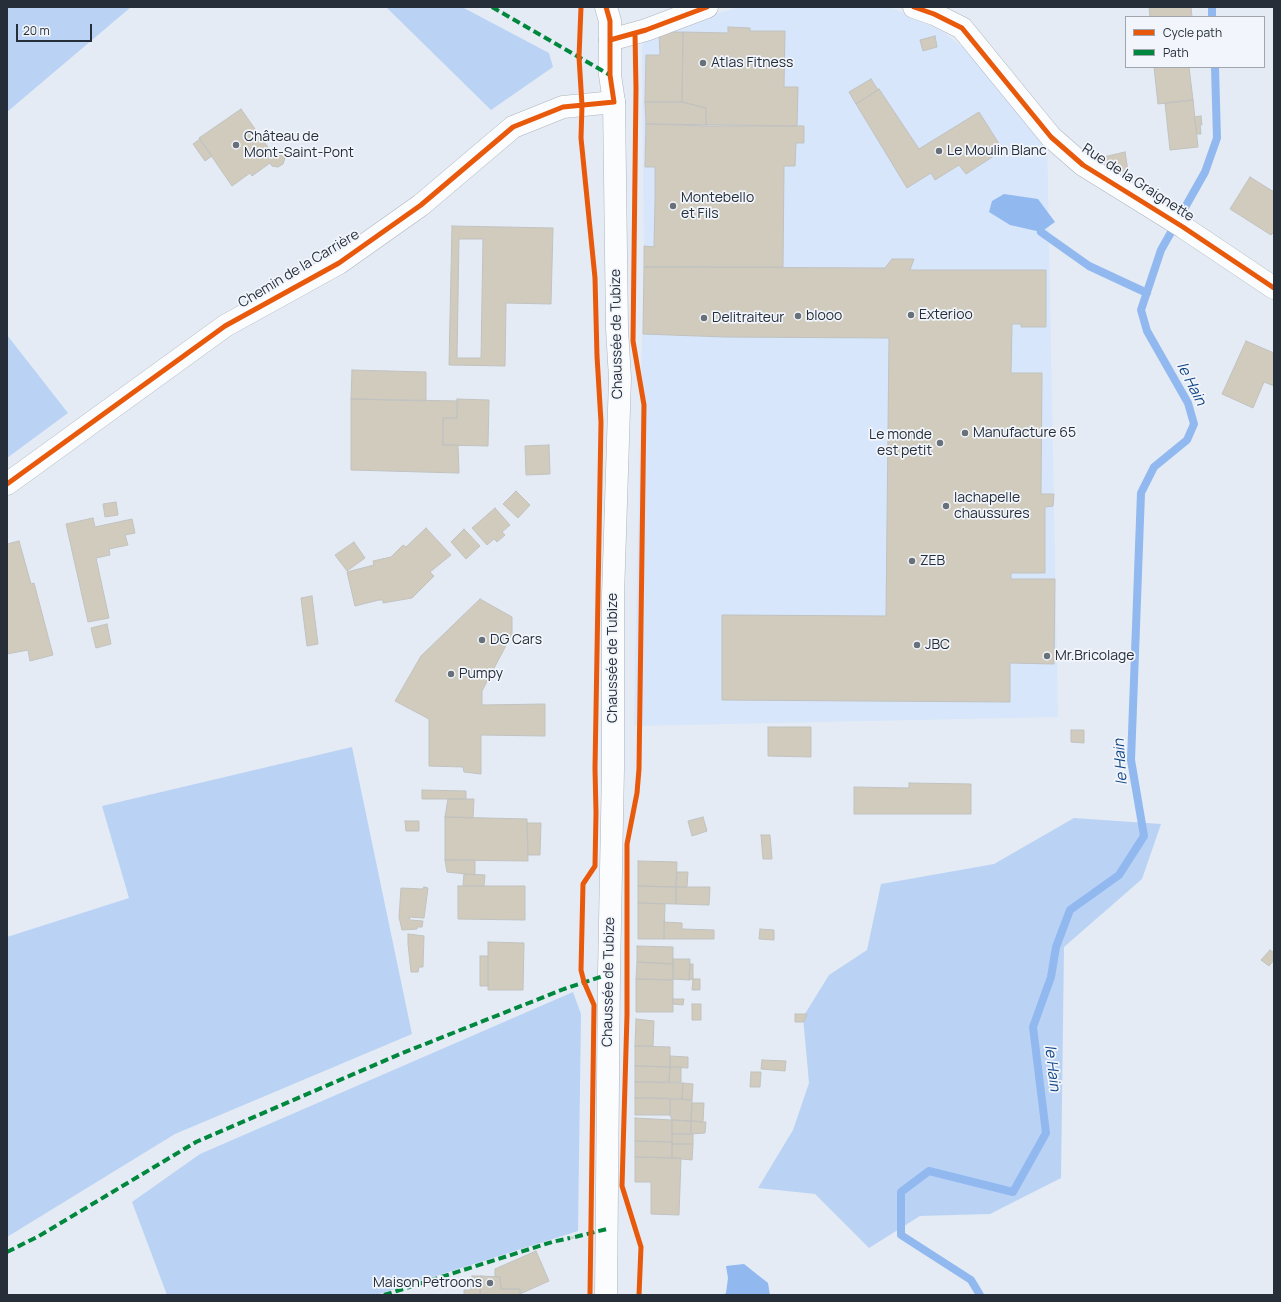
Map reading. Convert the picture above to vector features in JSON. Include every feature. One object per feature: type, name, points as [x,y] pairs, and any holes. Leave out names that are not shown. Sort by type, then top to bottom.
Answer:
[{"type":"street","points":[[612,19],[646,30],[707,7]]},
{"type":"street","name":"Rue de la Graignette","points":[[914,7],[934,14],[962,28],[1051,137],[1083,164],[1183,227],[1274,288]]},
{"type":"street","name":"Chaussée de Tubize","points":[[606,1295],[608,982],[613,768],[613,596],[620,378],[617,328],[614,102],[610,75],[612,19]]},
{"type":"street","name":"Chemin de la Carrière","points":[[7,484],[225,326],[339,263],[421,205],[513,127],[563,107],[614,102]]},
{"type":"path","points":[[570,1238],[575,1237]]},
{"type":"shaded area","points":[[7,7],[131,7],[7,112]]},
{"type":"shaded area","points":[[386,7],[462,7],[549,53],[553,67],[491,110]]},
{"type":"shaded area","points":[[740,7],[886,7],[897,10],[943,32],[982,62],[1047,140],[1058,717],[634,726],[644,247],[642,46],[650,33]]},
{"type":"shaded area","points":[[1004,194],[1038,199],[1055,222],[1041,232],[1010,225],[989,212],[992,201]]},
{"type":"shaded area","points":[[7,335],[68,413],[7,458]]},
{"type":"shaded area","points":[[352,747],[412,1034],[175,1134],[7,1237],[7,937],[129,898],[102,806]]},
{"type":"shaded area","points":[[1074,818],[1161,824],[1142,879],[1064,947],[1061,1178],[990,1214],[920,1216],[869,1248],[815,1194],[758,1188],[793,1130],[809,1083],[803,1017],[829,975],[867,950],[881,884],[994,864]]},
{"type":"shaded area","points":[[573,992],[581,1014],[578,1231],[376,1295],[167,1295],[132,1202],[200,1154]]},
{"type":"shaded area","points":[[744,1264],[768,1283],[770,1295],[723,1295],[726,1293],[728,1278],[726,1266]]},
{"type":"building","points":[[1149,7],[1191,7],[1192,16],[1150,16]]},
{"type":"building","points":[[728,27],[750,28],[750,31],[785,31],[784,87],[798,87],[797,126],[706,126],[706,108],[682,102],[683,32],[728,33]]},
{"type":"building","points":[[659,32],[683,32],[682,102],[645,102],[646,55],[660,55]]},
{"type":"building","points":[[935,36],[937,47],[923,51],[920,40]]},
{"type":"building","points":[[1154,68],[1189,68],[1193,100],[1158,104]]},
{"type":"building","points":[[871,79],[878,90],[856,104],[849,92]]},
{"type":"building","points":[[879,89],[919,149],[979,112],[1003,150],[966,174],[959,165],[935,180],[931,173],[907,188],[856,104]]},
{"type":"building","points":[[1193,100],[1198,147],[1170,150],[1165,103]]},
{"type":"building","points":[[645,102],[682,102],[706,108],[706,126],[646,124]]},
{"type":"building","name":"Château de Mont-Saint-Pont","points":[[241,109],[272,153],[274,151],[281,152],[285,158],[283,164],[278,167],[272,166],[270,163],[252,176],[250,173],[232,186],[199,138]]},
{"type":"building","points":[[1201,116],[1201,134],[1197,134],[1194,117]]},
{"type":"building","points":[[646,124],[804,126],[804,143],[796,143],[795,166],[784,166],[783,267],[644,267],[644,246],[654,247],[655,201],[655,167],[645,167]]},
{"type":"building","points":[[200,139],[212,156],[205,161],[193,144]]},
{"type":"building","points":[[1125,152],[1128,171],[1107,173],[1096,162],[1099,158]]},
{"type":"building","points":[[1250,177],[1274,192],[1274,232],[1271,235],[1230,209]]},
{"type":"building","points":[[452,226],[553,228],[551,304],[506,303],[505,366],[449,365]]},
{"type":"building","points":[[459,239],[483,239],[481,358],[457,358]]},
{"type":"building","name":"Manufacture 65","points":[[892,259],[914,259],[910,270],[1046,270],[1046,327],[1021,327],[1021,324],[1012,324],[1011,373],[1042,373],[1041,494],[1054,494],[1053,506],[1045,507],[1045,573],[1011,573],[1011,579],[1055,579],[1054,664],[1010,663],[1010,702],[722,700],[722,615],[886,616],[889,338],[725,337],[643,334],[644,267],[885,268]]},
{"type":"building","points":[[1246,341],[1274,353],[1274,386],[1264,382],[1253,408],[1222,394]]},
{"type":"building","points":[[352,370],[426,372],[426,401],[351,399]]},
{"type":"building","points":[[351,399],[458,401],[457,418],[443,418],[443,445],[458,445],[459,473],[351,470]]},
{"type":"building","points":[[457,399],[489,400],[488,446],[443,445],[443,418],[457,418]]},
{"type":"building","points":[[549,445],[550,474],[526,475],[525,446]]},
{"type":"building","points":[[516,491],[530,505],[518,518],[503,504]]},
{"type":"building","points":[[116,502],[118,515],[105,517],[103,504]]},
{"type":"building","points":[[495,508],[510,525],[502,532],[505,535],[497,542],[494,539],[487,545],[472,528]]},
{"type":"building","points":[[93,518],[95,527],[132,519],[135,533],[125,535],[128,545],[109,549],[110,555],[96,558],[109,618],[88,622],[66,524]]},
{"type":"building","points":[[426,528],[451,555],[430,572],[434,576],[412,598],[383,603],[383,600],[379,600],[355,606],[347,572],[374,565],[373,561],[391,557],[403,545],[406,547]]},
{"type":"building","points":[[464,529],[480,546],[466,559],[451,542]]},
{"type":"building","points":[[19,541],[31,584],[34,583],[53,655],[30,661],[28,650],[7,654],[7,544]]},
{"type":"building","points":[[354,542],[365,558],[347,571],[335,555]]},
{"type":"building","points":[[312,596],[318,644],[307,646],[301,598]]},
{"type":"building","name":"Pumpy","points":[[480,599],[512,617],[512,634],[482,691],[482,705],[545,704],[545,736],[481,735],[481,774],[464,772],[463,767],[429,766],[429,719],[395,701],[421,656]]},
{"type":"building","points":[[107,624],[111,644],[96,648],[91,628]]},
{"type":"building","points":[[768,727],[811,727],[811,757],[768,756]]},
{"type":"building","points":[[1071,730],[1084,730],[1084,743],[1071,742]]},
{"type":"building","points":[[909,783],[971,784],[971,814],[854,814],[854,787],[909,788]]},
{"type":"building","points":[[422,790],[466,791],[466,799],[422,799]]},
{"type":"building","points":[[448,799],[474,799],[473,818],[445,817]]},
{"type":"building","points":[[445,817],[527,819],[528,861],[445,860]]},
{"type":"building","points":[[703,817],[707,831],[692,836],[688,821]]},
{"type":"building","points":[[405,821],[419,821],[419,831],[406,831]]},
{"type":"building","points":[[527,823],[541,823],[540,855],[528,855]]},
{"type":"building","points":[[761,835],[770,835],[772,859],[763,859]]},
{"type":"building","points":[[445,860],[475,860],[475,875],[447,872]]},
{"type":"building","points":[[638,861],[677,862],[676,887],[638,886]]},
{"type":"building","points":[[677,872],[688,872],[687,887],[676,887]]},
{"type":"building","points":[[464,874],[485,875],[484,886],[463,886]]},
{"type":"building","points":[[458,886],[525,886],[525,920],[458,919]]},
{"type":"building","points":[[638,886],[676,887],[676,904],[638,903]]},
{"type":"building","points":[[424,887],[428,888],[424,918],[409,917],[410,920],[423,921],[422,927],[417,927],[417,929],[402,930],[399,917],[401,888],[423,889]]},
{"type":"building","points":[[676,887],[710,887],[709,905],[676,904]]},
{"type":"building","points":[[638,903],[665,904],[664,939],[638,939]]},
{"type":"building","points":[[664,922],[682,923],[682,929],[714,930],[714,939],[664,939]]},
{"type":"building","points":[[760,929],[774,930],[774,940],[759,939]]},
{"type":"building","points":[[408,934],[424,936],[423,967],[419,967],[418,972],[411,972]]},
{"type":"building","points":[[488,942],[524,943],[523,990],[488,990]]},
{"type":"building","points":[[637,946],[673,947],[673,964],[637,962]]},
{"type":"building","points":[[1270,950],[1274,953],[1274,960],[1269,966],[1261,960]]},
{"type":"building","points":[[480,956],[488,956],[488,986],[480,986]]},
{"type":"building","points":[[673,959],[690,959],[689,980],[673,979]]},
{"type":"building","points":[[637,962],[673,964],[673,980],[636,979]]},
{"type":"building","points":[[690,964],[693,964],[693,979],[689,980]]},
{"type":"building","points":[[636,979],[673,980],[673,1012],[636,1012]]},
{"type":"building","points":[[693,979],[700,979],[700,990],[692,990]]},
{"type":"building","points":[[673,999],[684,999],[683,1005],[673,1004]]},
{"type":"building","points":[[692,1004],[701,1004],[701,1020],[692,1020]]},
{"type":"building","points":[[795,1014],[807,1014],[804,1022],[795,1022]]},
{"type":"building","points":[[636,1019],[654,1021],[653,1046],[635,1046]]},
{"type":"building","points":[[635,1046],[670,1047],[670,1067],[635,1066]]},
{"type":"building","points":[[670,1056],[688,1057],[688,1068],[670,1067]]},
{"type":"building","points":[[762,1060],[786,1061],[785,1071],[761,1069]]},
{"type":"building","points":[[635,1066],[670,1067],[669,1082],[635,1082]]},
{"type":"building","points":[[670,1067],[681,1067],[681,1082],[669,1082]]},
{"type":"building","points":[[751,1072],[761,1072],[760,1087],[750,1087]]},
{"type":"building","points":[[635,1082],[683,1083],[682,1099],[635,1098]]},
{"type":"building","points":[[683,1083],[693,1084],[692,1100],[682,1099]]},
{"type":"building","points":[[635,1098],[670,1099],[670,1115],[635,1115]]},
{"type":"building","points":[[670,1099],[692,1100],[691,1121],[672,1120],[670,1115]]},
{"type":"building","points":[[692,1103],[704,1103],[703,1122],[691,1121]]},
{"type":"building","points":[[635,1118],[672,1120],[672,1142],[635,1141]]},
{"type":"building","points":[[672,1120],[691,1121],[691,1134],[672,1134]]},
{"type":"building","points":[[691,1121],[706,1122],[705,1133],[691,1134]]},
{"type":"building","points":[[672,1134],[693,1134],[693,1144],[672,1144]]},
{"type":"building","points":[[635,1141],[672,1142],[672,1158],[635,1157]]},
{"type":"building","points":[[672,1144],[693,1144],[692,1160],[672,1158]]},
{"type":"building","points":[[635,1157],[681,1158],[679,1215],[651,1214],[651,1182],[635,1182]]},
{"type":"building","points":[[536,1251],[549,1281],[520,1294],[520,1289],[501,1289],[500,1277],[495,1276],[495,1269]]},
{"type":"building","points":[[472,1276],[481,1276],[480,1295],[464,1295],[464,1290],[471,1290]]},
{"type":"building","name":"Maison Petroons","points":[[481,1276],[500,1277],[501,1289],[520,1289],[520,1295],[480,1295]]},
{"type":"waterway","name":"le Hain","points":[[1212,7],[1212,16]]},
{"type":"waterway","name":"le Hain","points":[[980,1295],[971,1280],[901,1235],[901,1192],[929,1171],[1013,1192],[1046,1133],[1033,1027],[1051,977],[1056,947],[1070,910],[1119,875],[1144,836],[1131,760],[1141,493],[1154,467],[1187,440],[1194,424],[1188,403],[1147,331],[1141,310],[1161,250],[1205,172],[1217,138],[1215,68]]},
{"type":"waterway","points":[[1041,232],[1089,266],[1147,293]]},
{"type":"marked path","points":[[492,7],[610,75]]},
{"type":"marked path","points":[[7,1252],[39,1236],[196,1142],[400,1054],[564,989],[609,974]]},
{"type":"marked path","points":[[575,1237],[607,1229]]},
{"type":"marked path","points":[[384,1295],[552,1242],[570,1238]]},
{"type":"cycle path","points":[[581,7],[579,57],[582,105],[581,138],[595,278],[597,356],[601,422],[595,768],[595,866],[583,884],[581,970],[584,982],[594,1005],[590,1295]]},
{"type":"cycle path","points":[[7,484],[225,326],[339,263],[421,205],[513,127],[563,107],[614,102],[610,75],[610,21],[606,7]]},
{"type":"cycle path","points":[[610,40],[646,30],[707,7]]},
{"type":"cycle path","points":[[914,7],[934,14],[962,28],[1051,137],[1083,165],[1183,227],[1274,288]]},
{"type":"cycle path","points":[[635,33],[636,89],[633,341],[644,405],[639,769],[637,793],[627,844],[627,1015],[622,1186],[641,1247],[639,1295]]},
{"type":"place","name":"Atlas Fitness","points":[[703,63]]},
{"type":"place","name":"Château de Mont-Saint-Pont","points":[[236,145]]},
{"type":"place","name":"Le Moulin Blanc","points":[[939,151]]},
{"type":"place","name":"Montebello et Fils","points":[[673,206]]},
{"type":"place","name":"Exterioo","points":[[911,315]]},
{"type":"place","name":"blooo","points":[[798,316]]},
{"type":"place","name":"Delitraiteur","points":[[704,318]]},
{"type":"place","name":"Manufacture 65","points":[[965,433]]},
{"type":"place","name":"Le monde est petit","points":[[940,443]]},
{"type":"place","name":"lachapelle chaussures","points":[[946,506]]},
{"type":"place","name":"ZEB","points":[[912,561]]},
{"type":"place","name":"DG Cars","points":[[482,640]]},
{"type":"place","name":"JBC","points":[[917,645]]},
{"type":"place","name":"Mr.Bricolage","points":[[1047,656]]},
{"type":"place","name":"Pumpy","points":[[451,674]]},
{"type":"place","name":"Maison Petroons","points":[[490,1283]]}]
